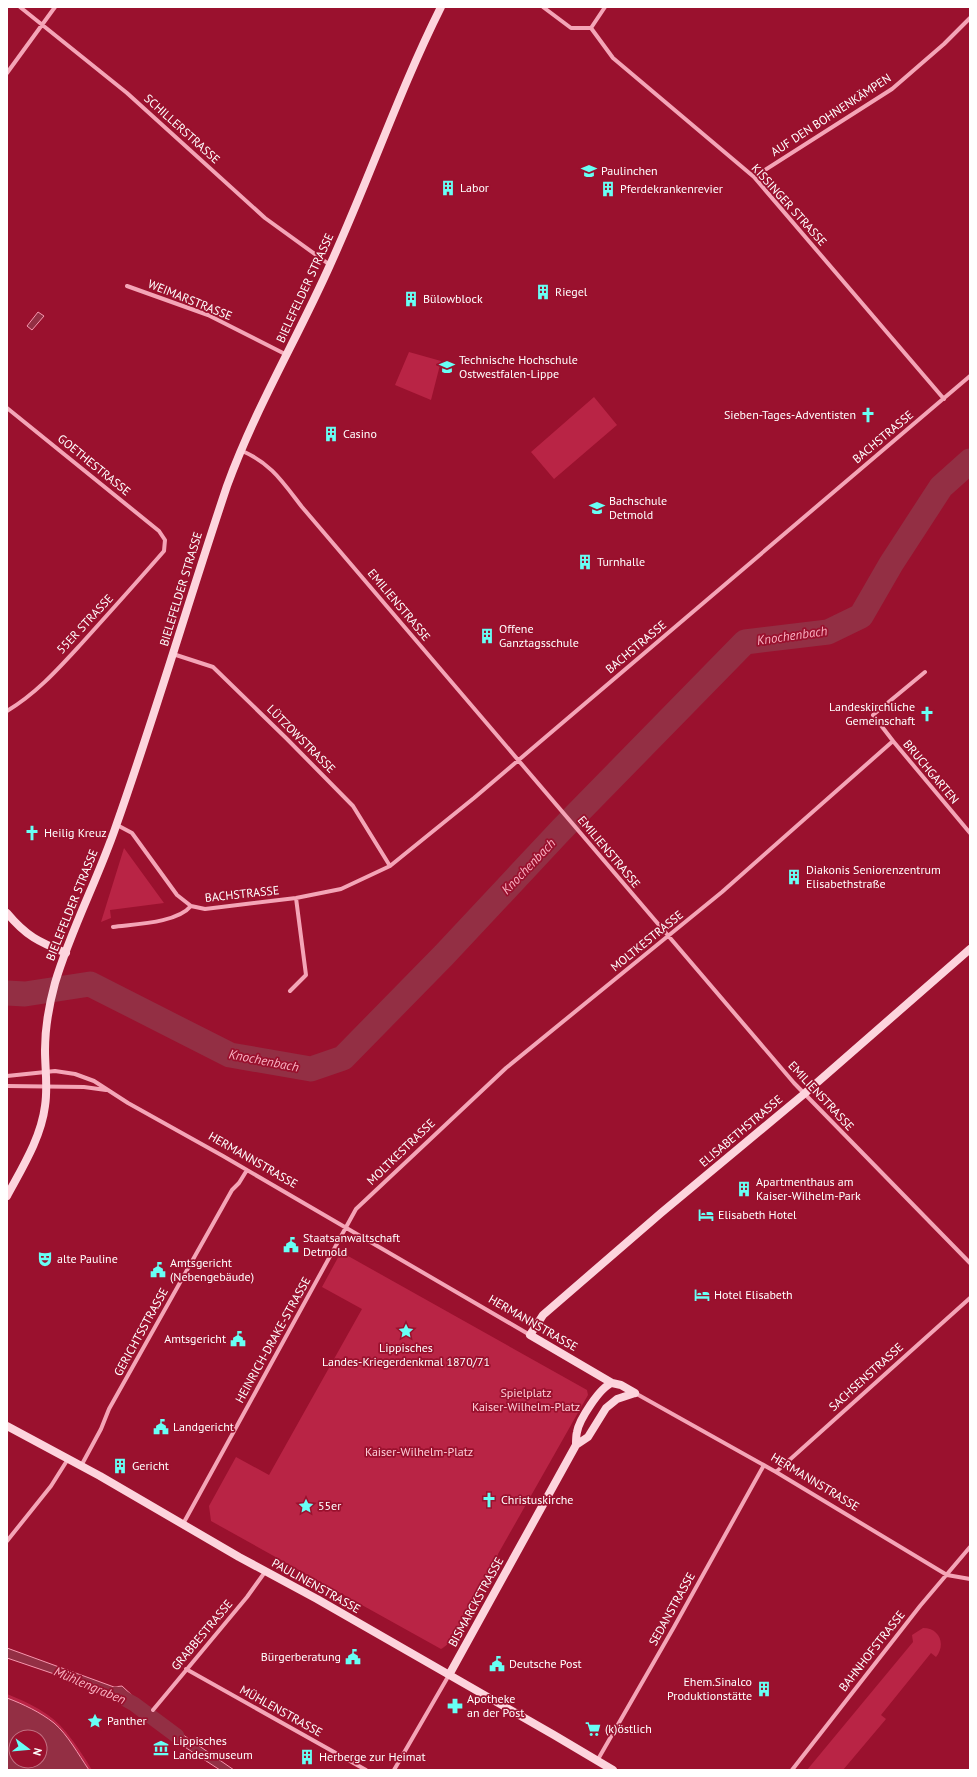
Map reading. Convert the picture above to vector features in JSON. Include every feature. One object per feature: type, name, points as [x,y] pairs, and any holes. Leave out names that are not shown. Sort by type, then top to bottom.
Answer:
[{"type":"main road","name":"BIELEFELDER STRASSE","points":[[7,1196],[36,1138],[44,1114],[47,1086],[45,1040],[50,1002],[56,982],[117,825],[218,511],[240,450],[259,408],[303,325],[355,210],[423,44],[441,7]]},
{"type":"main road","points":[[7,913],[25,932],[41,942],[66,953]]},
{"type":"main road","name":"ELISABETHSTRASSE","points":[[530,1335],[543,1315],[804,1094],[970,949]]},
{"type":"main road","name":"HERMANNSTRASSE","points":[[530,1335],[612,1382],[635,1393]]},
{"type":"main road","name":"BISMARCKSTRASSE","points":[[449,1675],[576,1445],[577,1431],[596,1395],[612,1382]]},
{"type":"main road","name":"BISMARCKSTRASSE","points":[[576,1445],[588,1437],[606,1408],[617,1399],[635,1393]]},
{"type":"main road","name":"PAULINENSTRASSE","points":[[7,1426],[81,1466],[265,1572],[449,1675],[612,1770]]},
{"type":"street","name":"SCHILLERSTRASSE","points":[[20,7],[127,93],[265,218],[330,265]]},
{"type":"street","points":[[7,73],[55,7]]},
{"type":"street","points":[[543,7],[571,28],[591,28],[605,7]]},
{"type":"street","name":"AUF DEN BOHNENKÄMPEN","points":[[754,177],[892,89],[944,44],[970,18]]},
{"type":"street","name":"KISSINGER STRASSE","points":[[591,28],[613,58],[754,177],[944,399]]},
{"type":"street","name":"WEIMARSTRASSE","points":[[127,286],[208,315],[287,355]]},
{"type":"street","name":"BACHSTRASSE","points":[[191,906],[205,909],[296,898],[341,889],[390,866],[474,798],[970,376]]},
{"type":"street","name":"GOETHESTRASSE","points":[[7,408],[159,531],[165,540]]},
{"type":"street","name":"EMILIENSTRASSE","points":[[240,450],[262,460],[273,470],[302,507],[804,1094],[970,1263]]},
{"type":"street","name":"55ER STRASSE","points":[[7,711],[27,698],[58,668],[164,551],[165,540]]},
{"type":"street","name":"LÜTZOWSTRASSE","points":[[173,654],[212,667],[286,738],[353,806],[390,866]]},
{"type":"street","points":[[892,741],[872,715],[925,672]]},
{"type":"street","name":"BRUCHGARTEN","points":[[892,741],[970,833]]},
{"type":"street","name":"MOLTKESTRASSE","points":[[346,1228],[356,1209],[506,1068],[669,937],[892,741]]},
{"type":"street","points":[[112,927],[171,918],[187,911],[191,906],[177,895],[132,834],[117,825]]},
{"type":"street","name":"BACHSTRASSE","points":[[290,991],[306,975],[296,898]]},
{"type":"street","name":"HERMANNSTRASSE","points":[[7,1076],[46,1071],[75,1074],[94,1081],[530,1335]]},
{"type":"street","name":"HERMANNSTRASSE","points":[[7,1086],[84,1087],[109,1091]]},
{"type":"street","name":"GERICHTSSTRASSE","points":[[81,1466],[101,1429],[109,1409],[194,1255],[232,1190],[239,1184],[247,1170]]},
{"type":"street","name":"HEINRICH-DRAKE-STRASSE","points":[[183,1524],[346,1228]]},
{"type":"street","name":"SACHSENSTRASSE","points":[[776,1472],[970,1298]]},
{"type":"street","name":"HERMANNSTRASSE","points":[[635,1393],[776,1472],[946,1575]]},
{"type":"street","points":[[7,1542],[51,1486],[68,1459]]},
{"type":"street","name":"SEDANSTRASSE","points":[[597,1761],[674,1627],[764,1465]]},
{"type":"street","name":"BAHNHOFSTRASSE","points":[[792,1770],[970,1546]]},
{"type":"street","name":"GRABBESTRASSE","points":[[153,1710],[247,1597],[265,1572]]},
{"type":"street","points":[[946,1575],[970,1579]]},
{"type":"street","name":"MÜHLENSTRASSE","points":[[186,1669],[366,1770]]},
{"type":"street","name":"BISMARCKSTRASSE","points":[[394,1770],[449,1675]]},
{"type":"green space","points":[[409,352],[441,361],[431,400],[395,385]]},
{"type":"green space","points":[[594,397],[617,425],[554,479],[531,452]]},
{"type":"green space","points":[[124,848],[164,903],[110,910],[111,918],[101,922]]},
{"type":"green space","name":"Kaiser-Wilhelm-Platz","points":[[341,1252],[587,1390],[588,1395],[498,1554],[497,1565],[479,1598],[455,1635],[448,1644],[441,1649],[211,1521],[209,1506],[236,1457],[269,1475],[362,1309],[322,1287]]},
{"type":"green space","points":[[923,1628],[934,1631],[940,1638],[941,1647],[939,1652],[936,1657],[931,1653],[881,1715],[886,1719],[843,1770],[807,1770],[913,1642],[912,1635]]},
{"type":"green space","points":[[7,1694],[31,1705],[54,1719],[70,1737],[92,1770],[89,1770],[64,1734],[29,1707],[7,1698]]},
{"type":"water","points":[[38,312],[44,316],[32,330],[27,326]]},
{"type":"water","points":[[7,1648],[114,1687],[122,1686],[136,1699],[130,1707],[75,1681],[7,1658]]},
{"type":"water","points":[[7,1698],[43,1715],[54,1723],[68,1739],[89,1770],[7,1770]]},
{"type":"water","points":[[163,1721],[234,1770],[220,1770],[157,1729]]},
{"type":"waterway","name":"Knochenbach","points":[[7,993],[25,994],[90,984],[230,1055],[311,1069],[343,1058],[444,955],[561,830],[745,642],[828,632],[861,616],[891,564],[941,487],[970,461]]},
{"type":"waterway","name":"Mühlengraben","points":[[116,1694],[134,1704],[177,1736]]},
{"type":"place","name":"Paulinchen","points":[[589,171]]},
{"type":"place","name":"Labor","points":[[448,188]]},
{"type":"place","name":"Pferdekrankenrevier","points":[[608,189]]},
{"type":"place","name":"Riegel","points":[[543,292]]},
{"type":"place","name":"Bülowblock","points":[[411,299]]},
{"type":"place","name":"Technische Hochschule Ostwestfalen-Lippe","points":[[447,367]]},
{"type":"place","name":"Sieben-Tages-Adventisten","points":[[868,415]]},
{"type":"place","name":"Casino","points":[[331,434]]},
{"type":"place","name":"Bachschule Detmold","points":[[597,508]]},
{"type":"place","name":"Turnhalle","points":[[585,562]]},
{"type":"place","name":"Offene Ganztagsschule","points":[[487,636]]},
{"type":"place","name":"Landeskirchliche Gemeinschaft","points":[[927,714]]},
{"type":"place","name":"Heilig Kreuz","points":[[32,833]]},
{"type":"place","name":"Diakonis Seniorenzentrum Elisabethstraße","points":[[794,877]]},
{"type":"place","name":"Apartmenthaus am Kaiser-Wilhelm-Park","points":[[744,1189]]},
{"type":"place","name":"Elisabeth Hotel","points":[[706,1215]]},
{"type":"place","name":"Staatsanwaltschaft Detmold","points":[[291,1245]]},
{"type":"place","name":"alte Pauline","points":[[45,1259]]},
{"type":"place","name":"Amtsgericht (Nebengebäude)","points":[[158,1270]]},
{"type":"place","name":"Hotel Elisabeth","points":[[702,1295]]},
{"type":"place","name":"Lippisches Landes-Kriegerdenkmal 1870/71","points":[[406,1331]]},
{"type":"place","name":"Amtsgericht","points":[[238,1339]]},
{"type":"place","name":"Landgericht","points":[[161,1427]]},
{"type":"place","name":"Gericht","points":[[120,1466]]},
{"type":"place","name":"Christuskirche","points":[[489,1500]]},
{"type":"place","name":"55er","points":[[306,1506]]},
{"type":"place","name":"Bürgerberatung","points":[[353,1657]]},
{"type":"place","name":"Deutsche Post","points":[[497,1664]]},
{"type":"place","name":"Ehem.Sinalco Produktionstätte","points":[[764,1689]]},
{"type":"place","name":"Apotheke an der Post","points":[[455,1706]]},
{"type":"place","name":"Panther","points":[[95,1721]]},
{"type":"place","name":"(k)östlich","points":[[593,1729]]},
{"type":"place","name":"Lippisches Landesmuseum","points":[[161,1748]]},
{"type":"place","name":"Herberge zur Heimat","points":[[307,1757]]},
{"type":"park label","name":"Spielplatz Kaiser-Wilhelm-Platz","points":[[526,1400]]}]
